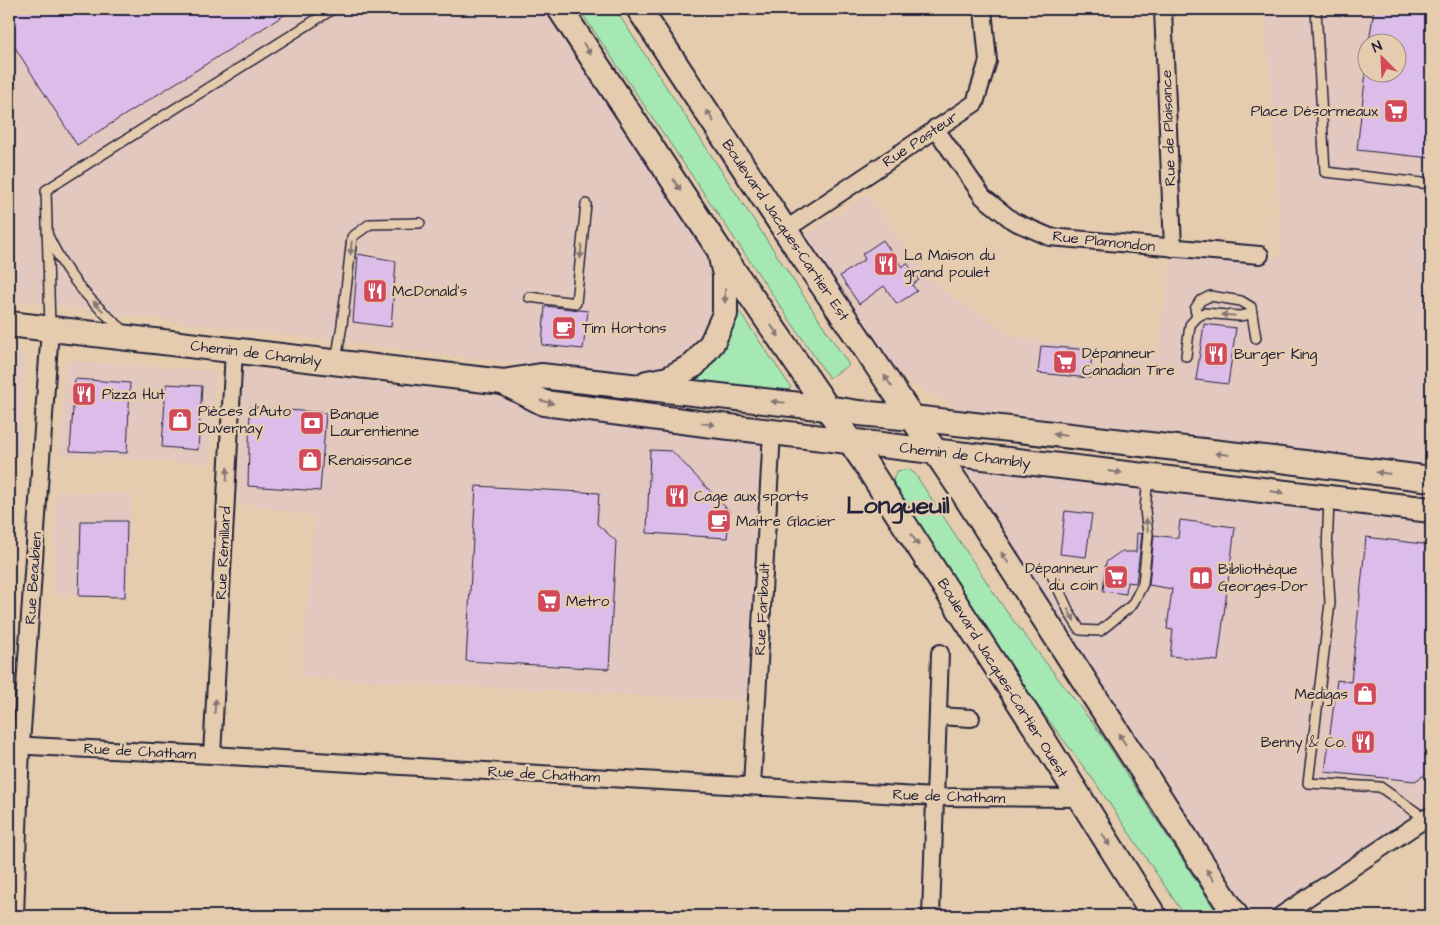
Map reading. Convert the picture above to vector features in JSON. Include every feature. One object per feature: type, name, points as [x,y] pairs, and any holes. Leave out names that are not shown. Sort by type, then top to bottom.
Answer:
[{"type":"main road","points":[[560,9],[718,248],[850,441]]},
{"type":"main road","name":"Boulevard Jacques-Cartier Est","points":[[639,9],[785,230],[935,451]]},
{"type":"main road","points":[[631,386],[670,378],[694,365],[712,343],[725,314],[725,275],[718,248]]},
{"type":"main road","name":"Chemin de Chambly","points":[[9,324],[503,382],[541,376],[1273,459],[1431,479]]},
{"type":"main road","name":"Chemin de Chambly","points":[[503,382],[544,403],[1431,510]]},
{"type":"main road","name":"Boulevard Jacques-Cartier Ouest","points":[[850,441],[979,639],[1154,916]]},
{"type":"main road","points":[[935,451],[1236,916]]},
{"type":"main road","points":[[964,494],[967,469],[980,456]]},
{"type":"street","name":"Rue Pasteur","points":[[785,230],[975,102],[988,61],[983,9]]},
{"type":"street","name":"Rue de Plaisance","points":[[1163,9],[1173,248]]},
{"type":"street","name":"Rue Plamondon","points":[[935,128],[982,197],[1013,221],[1050,237],[1260,255]]},
{"type":"street","name":"Rue Beaubien","points":[[15,916],[15,745],[50,329]]},
{"type":"street","name":"Rue Rémillard","points":[[212,755],[234,351]]},
{"type":"street","name":"Rue Faribault","points":[[752,786],[772,432]]},
{"type":"street","points":[[931,916],[940,653]]},
{"type":"street","points":[[938,716],[971,718]]},
{"type":"street","name":"Rue de Chatham","points":[[15,745],[935,797],[1080,798]]},
{"type":"street","points":[[1280,916],[1429,821]]},
{"type":"lane","points":[[50,329],[46,190],[333,9]]},
{"type":"lane","points":[[1316,9],[1325,172],[1431,184]]},
{"type":"lane","points":[[529,298],[576,303],[586,204]]},
{"type":"lane","points":[[336,363],[352,237],[370,224],[420,223]]},
{"type":"lane","points":[[47,234],[67,270],[85,293],[108,317],[134,339]]},
{"type":"lane","points":[[1197,317],[1195,309],[1200,301],[1210,296],[1241,301],[1251,307],[1256,338]]},
{"type":"lane","points":[[1186,356],[1190,325],[1197,317],[1204,313],[1240,316],[1252,314]]},
{"type":"lane","points":[[1050,570],[1070,614],[1080,630],[1100,631],[1132,605],[1142,584],[1148,534],[1145,510],[1148,476]]},
{"type":"lane","points":[[1329,498],[1327,553],[1330,603],[1308,783],[1380,787],[1429,821]]},
{"type":"shaded area","points":[[9,9],[543,9],[697,241],[705,256],[715,281],[716,309],[708,335],[691,358],[641,379],[9,300]]},
{"type":"shaded area","points":[[1265,9],[1431,9],[1431,479],[966,413],[918,387],[887,364],[805,235],[868,195],[912,257],[944,291],[1017,338],[1158,355],[1173,248],[1282,257]]},
{"type":"shaded area","points":[[9,352],[26,353],[19,454],[9,453]]},
{"type":"shaded area","points":[[66,361],[216,371],[210,464],[60,454]]},
{"type":"shaded area","points":[[243,367],[505,397],[540,415],[765,443],[749,701],[301,677],[315,516],[237,502]]},
{"type":"shaded area","points":[[980,456],[1431,510],[1431,815],[1280,916],[1236,916],[964,494],[967,469]]},
{"type":"shaded area","points":[[56,492],[132,494],[128,596],[52,594]]},
{"type":"green space","points":[[579,9],[615,9],[849,365],[829,378]]},
{"type":"green space","points":[[732,309],[738,310],[791,387],[786,393],[679,383]]},
{"type":"green space","points":[[909,469],[915,474],[1006,611],[1101,734],[1219,916],[1185,916],[1095,782],[1029,694],[896,490],[893,480],[897,471]]},
{"type":"building","points":[[9,9],[294,9],[77,145],[9,38]]},
{"type":"building","name":"Place Désormeaux","points":[[1374,9],[1431,9],[1431,158],[1357,150],[1365,82],[1408,82],[1408,32],[1371,32]]},
{"type":"building","points":[[883,240],[902,267],[907,263],[919,280],[912,285],[917,291],[897,304],[884,286],[859,304],[840,276],[865,259],[862,254]]},
{"type":"building","points":[[358,254],[396,261],[391,327],[353,322]]},
{"type":"building","points":[[545,306],[588,311],[583,349],[542,345]]},
{"type":"building","name":"Burger King","points":[[1204,324],[1236,328],[1228,384],[1196,380]]},
{"type":"building","name":"Dépanneur Canadian Tire","points":[[1041,346],[1092,350],[1090,378],[1038,373]]},
{"type":"building","points":[[75,379],[130,383],[127,453],[70,451]]},
{"type":"building","points":[[166,384],[202,386],[198,450],[162,447]]},
{"type":"building","points":[[250,407],[326,413],[320,491],[248,486]]},
{"type":"building","points":[[650,450],[672,451],[730,512],[727,538],[647,533]]},
{"type":"building","points":[[476,486],[599,493],[597,524],[616,541],[609,669],[466,661]]},
{"type":"building","points":[[1065,511],[1092,514],[1086,557],[1060,554]]},
{"type":"building","name":"Bibliothèque Georges-Dor","points":[[1180,520],[1235,527],[1218,661],[1170,656],[1173,630],[1167,629],[1172,589],[1149,585],[1154,535],[1178,538]]},
{"type":"building","points":[[81,521],[127,521],[125,597],[79,596]]},
{"type":"building","name":"Dépanneur du coin","points":[[1137,533],[1142,534],[1136,583],[1127,582],[1126,594],[1103,591],[1106,562],[1120,552],[1136,552]]},
{"type":"building","points":[[1366,537],[1431,545],[1431,771],[1415,781],[1325,772],[1337,680],[1351,682]]},
{"type":"place","name":"Place Désormeaux","points":[[1396,111]]},
{"type":"place","name":"La Maison du grand poulet","points":[[886,264]]},
{"type":"place","name":"McDonald's","points":[[375,291]]},
{"type":"place","name":"Tim Hortons","points":[[564,328]]},
{"type":"place","name":"Burger King","points":[[1216,354]]},
{"type":"place","name":"Dépanneur Canadian Tire","points":[[1065,362]]},
{"type":"place","name":"Pizza Hut","points":[[84,394]]},
{"type":"place","name":"Pièces d'Auto Duvernay","points":[[180,420]]},
{"type":"place","name":"Banque Laurentienne","points":[[312,423]]},
{"type":"place","name":"Renaissance","points":[[310,460]]},
{"type":"place","name":"Cage aux sports","points":[[677,496]]},
{"type":"place","name":"Maitre Glacier","points":[[719,521]]},
{"type":"place","name":"Dépanneur du coin","points":[[1116,577]]},
{"type":"place","name":"Bibliothèque Georges-Dor","points":[[1201,578]]},
{"type":"place","name":"Metro","points":[[549,601]]},
{"type":"place","name":"Medigas","points":[[1365,694]]},
{"type":"place","name":"Benny & Co.","points":[[1363,742]]},
{"type":"district","name":"Longueuil","points":[[898,504]]}]
